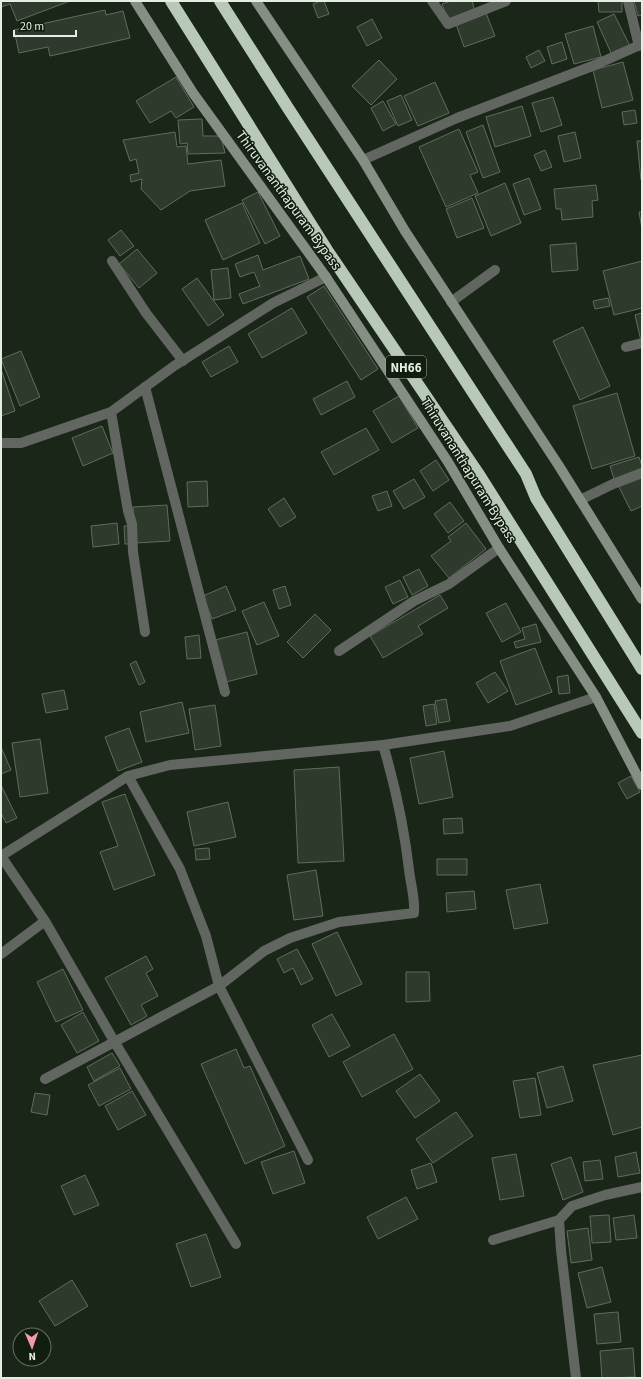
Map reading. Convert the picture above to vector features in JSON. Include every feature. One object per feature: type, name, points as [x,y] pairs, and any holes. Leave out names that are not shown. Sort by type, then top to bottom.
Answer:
[{"type":"highway","name":"Thiruvananthapuram Bypass","points":[[171,1],[327,250],[478,473],[642,733]]},
{"type":"highway","name":"NH66","points":[[220,1],[526,474],[536,498],[642,669]]},
{"type":"street","name":"Thiruvananthapuram Bypass","points":[[135,1],[193,93],[326,277],[448,462],[499,548],[596,698],[642,785]]},
{"type":"street","points":[[256,1],[363,160],[405,231],[580,500],[642,599]]},
{"type":"street","points":[[432,1],[448,24],[506,1]]},
{"type":"street","points":[[363,160],[457,118],[640,45],[628,1]]},
{"type":"street","points":[[112,261],[146,313],[183,361]]},
{"type":"street","points":[[451,302],[495,270]]},
{"type":"street","points":[[1,442],[21,443],[111,412],[183,361],[273,303],[326,277]]},
{"type":"street","points":[[626,347],[642,343]]},
{"type":"street","points":[[145,388],[225,692]]},
{"type":"street","points":[[111,412],[128,511],[132,524],[133,552],[145,632]]},
{"type":"street","points":[[580,500],[613,484],[642,473]]},
{"type":"street","points":[[339,651],[414,601],[449,584],[499,548]]},
{"type":"street","points":[[236,1244],[114,1041],[45,921],[1,856],[128,776],[170,765],[383,746],[510,726],[596,698]]},
{"type":"street","points":[[45,1079],[219,986],[264,951],[290,938],[339,922],[414,913],[415,905],[409,862],[392,775],[383,746]]},
{"type":"street","points":[[128,776],[180,869],[206,936],[219,986],[308,1160]]},
{"type":"street","points":[[1,954],[45,921]]},
{"type":"street","points":[[493,1240],[559,1220],[572,1206],[605,1195],[642,1187]]},
{"type":"street","points":[[559,1220],[561,1250],[576,1378]]},
{"type":"building","points":[[1,1],[70,1],[17,21],[10,4],[1,7]]},
{"type":"building","points":[[324,1],[329,14],[318,18],[313,4]]},
{"type":"building","points":[[451,1],[472,1],[475,11],[448,20],[442,4]]},
{"type":"building","points":[[598,1],[622,1],[622,12],[599,12]]},
{"type":"building","points":[[634,1],[642,1],[642,15],[638,16]]},
{"type":"building","points":[[105,10],[106,15],[123,11],[130,38],[50,56],[48,47],[19,53],[14,30]]},
{"type":"building","points":[[486,13],[495,36],[464,47],[456,24]]},
{"type":"building","points":[[614,14],[630,46],[612,55],[597,22]]},
{"type":"building","points":[[372,19],[382,38],[367,46],[357,27]]},
{"type":"building","points":[[593,26],[601,57],[574,64],[565,34]]},
{"type":"building","points":[[562,42],[567,59],[552,64],[547,47]]},
{"type":"building","points":[[539,50],[545,61],[531,68],[526,57]]},
{"type":"building","points":[[379,60],[397,79],[371,105],[352,86]]},
{"type":"building","points":[[623,62],[633,100],[602,108],[593,70]]},
{"type":"building","points":[[176,77],[194,107],[176,118],[171,111],[150,123],[136,101]]},
{"type":"building","points":[[435,82],[449,113],[418,126],[404,96]]},
{"type":"building","points":[[401,95],[412,120],[398,126],[387,101]]},
{"type":"building","points":[[553,97],[562,125],[541,132],[532,103]]},
{"type":"building","points":[[383,101],[396,124],[383,131],[371,108]]},
{"type":"building","points":[[522,106],[531,136],[495,147],[486,117]]},
{"type":"building","points":[[635,110],[637,123],[624,125],[622,112]]},
{"type":"building","points":[[202,119],[203,136],[221,136],[225,153],[188,154],[187,143],[180,144],[178,120]]},
{"type":"building","points":[[483,125],[500,172],[483,178],[466,132]]},
{"type":"building","points":[[459,129],[478,172],[470,175],[478,193],[446,207],[419,147]]},
{"type":"building","points":[[175,132],[177,147],[186,146],[188,164],[221,160],[225,186],[190,191],[161,210],[141,189],[142,179],[131,182],[130,175],[139,173],[136,159],[130,161],[123,140]]},
{"type":"building","points":[[575,132],[581,158],[564,162],[558,136]]},
{"type":"building","points":[[637,141],[642,141],[642,180],[641,180]]},
{"type":"building","points":[[545,150],[552,167],[541,171],[534,155]]},
{"type":"building","points":[[529,178],[541,209],[524,215],[513,184]]},
{"type":"building","points":[[505,183],[521,223],[491,236],[475,196]]},
{"type":"building","points":[[596,185],[598,200],[592,201],[593,217],[562,220],[561,209],[556,209],[554,189]]},
{"type":"building","points":[[258,192],[280,236],[265,244],[242,200]]},
{"type":"building","points":[[472,198],[484,228],[457,238],[446,209]]},
{"type":"building","points":[[242,203],[260,243],[223,260],[205,220]]},
{"type":"building","points":[[639,212],[642,212],[642,229]]},
{"type":"building","points":[[121,230],[134,246],[120,256],[108,240]]},
{"type":"building","points":[[576,243],[578,270],[552,272],[550,245]]},
{"type":"building","points":[[137,249],[157,273],[139,288],[119,264]]},
{"type":"building","points":[[258,255],[263,270],[300,256],[309,279],[243,304],[239,294],[260,286],[254,272],[240,277],[235,264]]},
{"type":"building","points":[[642,261],[642,308],[614,315],[603,271]]},
{"type":"building","points":[[228,268],[231,298],[214,300],[211,270]]},
{"type":"building","points":[[197,278],[224,315],[208,326],[182,289]]},
{"type":"building","points":[[324,286],[378,369],[361,380],[307,297]]},
{"type":"building","points":[[608,298],[610,306],[595,309],[593,301]]},
{"type":"building","points":[[292,308],[307,333],[262,358],[248,334]]},
{"type":"building","points":[[642,313],[642,341],[641,341],[635,315]]},
{"type":"building","points":[[583,327],[610,386],[580,400],[553,341]]},
{"type":"building","points":[[229,346],[238,362],[211,377],[202,362]]},
{"type":"building","points":[[21,351],[40,397],[20,406],[1,359]]},
{"type":"building","points":[[1,369],[15,411],[1,416]]},
{"type":"building","points":[[347,381],[355,397],[321,415],[313,399]]},
{"type":"building","points":[[617,393],[635,456],[592,469],[573,406]]},
{"type":"building","points":[[399,396],[418,428],[392,443],[373,411]]},
{"type":"building","points":[[102,426],[113,453],[83,466],[72,438]]},
{"type":"building","points":[[366,428],[379,450],[334,475],[321,452]]},
{"type":"building","points":[[639,457],[642,466],[642,473],[615,482],[610,466]]},
{"type":"building","points":[[436,460],[449,480],[433,491],[420,471]]},
{"type":"building","points":[[642,476],[642,506],[631,511],[618,485]]},
{"type":"building","points":[[414,479],[425,497],[404,509],[393,491]]},
{"type":"building","points":[[207,481],[208,506],[188,507],[187,482]]},
{"type":"building","points":[[387,491],[392,506],[378,511],[372,496]]},
{"type":"building","points":[[284,498],[296,517],[280,527],[268,509]]},
{"type":"building","points":[[450,502],[464,521],[448,533],[434,514]]},
{"type":"building","points":[[167,505],[170,541],[136,543],[133,507]]},
{"type":"building","points":[[117,523],[119,544],[93,547],[91,526]]},
{"type":"building","points":[[466,523],[486,549],[449,578],[431,556],[451,541],[448,537]]},
{"type":"building","points":[[124,526],[131,526],[133,544],[125,544]]},
{"type":"building","points":[[419,569],[428,586],[412,595],[403,577]]},
{"type":"building","points":[[400,580],[408,597],[393,604],[385,587]]},
{"type":"building","points":[[226,586],[236,610],[212,619],[203,596]]},
{"type":"building","points":[[285,586],[291,605],[279,609],[273,590]]},
{"type":"building","points":[[440,595],[448,608],[418,626],[423,634],[383,658],[370,636]]},
{"type":"building","points":[[264,602],[279,636],[257,645],[242,611]]},
{"type":"building","points":[[506,603],[521,632],[502,642],[486,613]]},
{"type":"building","points":[[315,614],[331,630],[303,658],[287,642]]},
{"type":"building","points":[[536,624],[541,642],[516,648],[514,642],[525,639],[522,628]]},
{"type":"building","points":[[247,632],[257,674],[226,682],[215,640]]},
{"type":"building","points":[[199,635],[201,658],[187,659],[185,637]]},
{"type":"building","points":[[535,648],[552,692],[516,705],[500,661]]},
{"type":"building","points":[[136,661],[145,682],[139,685],[130,664]]},
{"type":"building","points":[[495,672],[508,691],[488,703],[476,683]]},
{"type":"building","points":[[568,675],[570,693],[559,694],[557,677]]},
{"type":"building","points":[[64,690],[68,709],[46,713],[42,694]]},
{"type":"building","points":[[446,699],[450,721],[439,723],[435,701]]},
{"type":"building","points":[[182,702],[189,733],[146,742],[140,712]]},
{"type":"building","points":[[434,704],[437,724],[426,726],[423,706]]},
{"type":"building","points":[[215,705],[221,746],[195,750],[189,709]]},
{"type":"building","points":[[129,728],[142,762],[118,771],[105,737]]},
{"type":"building","points":[[40,739],[48,793],[20,797],[12,743]]},
{"type":"building","points":[[1,747],[11,770],[1,774]]},
{"type":"building","points":[[444,751],[453,797],[419,804],[410,758]]},
{"type":"building","points":[[339,767],[344,861],[298,863],[294,770]]},
{"type":"building","points":[[631,776],[640,792],[627,799],[618,783]]},
{"type":"building","points":[[1,785],[17,818],[6,823],[1,813]]},
{"type":"building","points":[[125,794],[155,875],[114,890],[100,852],[118,846],[102,802]]},
{"type":"building","points":[[228,802],[236,837],[194,846],[187,812]]},
{"type":"building","points":[[462,818],[463,833],[444,834],[443,819]]},
{"type":"building","points":[[209,848],[210,859],[196,860],[195,849]]},
{"type":"building","points":[[437,859],[467,859],[467,875],[437,875]]},
{"type":"building","points":[[316,870],[323,916],[294,920],[287,875]]},
{"type":"building","points":[[540,884],[548,923],[514,929],[506,890]]},
{"type":"building","points":[[474,891],[476,909],[447,912],[446,893]]},
{"type":"building","points":[[337,932],[362,984],[336,996],[312,944]]},
{"type":"building","points":[[297,949],[313,979],[301,985],[293,968],[284,973],[277,959]]},
{"type":"building","points":[[146,956],[153,969],[146,973],[158,996],[141,1005],[147,1016],[131,1025],[105,978]]},
{"type":"building","points":[[63,969],[83,1010],[56,1022],[37,982]]},
{"type":"building","points":[[406,972],[429,972],[430,1001],[406,1002]]},
{"type":"building","points":[[83,1012],[99,1041],[77,1053],[61,1025]]},
{"type":"building","points":[[332,1014],[350,1046],[329,1057],[312,1025]]},
{"type":"building","points":[[394,1034],[413,1069],[362,1097],[343,1062]]},
{"type":"building","points":[[236,1049],[244,1068],[250,1066],[285,1146],[245,1164],[201,1064]]},
{"type":"building","points":[[112,1053],[120,1066],[94,1081],[87,1067]]},
{"type":"building","points":[[642,1055],[642,1127],[613,1135],[593,1065]]},
{"type":"building","points":[[563,1066],[573,1101],[547,1108],[537,1073]]},
{"type":"building","points":[[120,1068],[131,1089],[99,1106],[88,1085]]},
{"type":"building","points":[[420,1074],[440,1101],[415,1118],[396,1091]]},
{"type":"building","points":[[535,1078],[541,1115],[520,1118],[513,1081]]},
{"type":"building","points":[[132,1091],[146,1115],[118,1130],[105,1106]]},
{"type":"building","points":[[35,1093],[50,1095],[47,1115],[31,1112]]},
{"type":"building","points":[[456,1112],[473,1136],[433,1163],[416,1139]]},
{"type":"building","points":[[294,1151],[305,1183],[273,1194],[261,1162]]},
{"type":"building","points":[[636,1152],[640,1173],[618,1177],[615,1157]]},
{"type":"building","points":[[516,1154],[524,1196],[500,1200],[492,1158]]},
{"type":"building","points":[[571,1157],[583,1192],[563,1200],[551,1164]]},
{"type":"building","points":[[600,1160],[603,1179],[585,1181],[583,1162]]},
{"type":"building","points":[[431,1163],[437,1182],[417,1189],[411,1170]]},
{"type":"building","points":[[85,1175],[99,1205],[74,1215],[61,1186]]},
{"type":"building","points":[[406,1197],[418,1219],[378,1239],[367,1217]]},
{"type":"building","points":[[609,1215],[611,1242],[592,1243],[590,1216]]},
{"type":"building","points":[[634,1215],[637,1238],[616,1240],[613,1218]]},
{"type":"building","points":[[588,1228],[592,1260],[571,1263],[567,1231]]},
{"type":"building","points":[[206,1234],[221,1277],[191,1287],[176,1244]]},
{"type":"building","points":[[602,1267],[611,1302],[587,1308],[578,1273]]},
{"type":"building","points":[[72,1280],[88,1306],[55,1326],[39,1301]]},
{"type":"building","points":[[618,1312],[621,1342],[597,1344],[594,1314]]},
{"type":"building","points":[[633,1348],[635,1377],[602,1378],[600,1351]]}]
